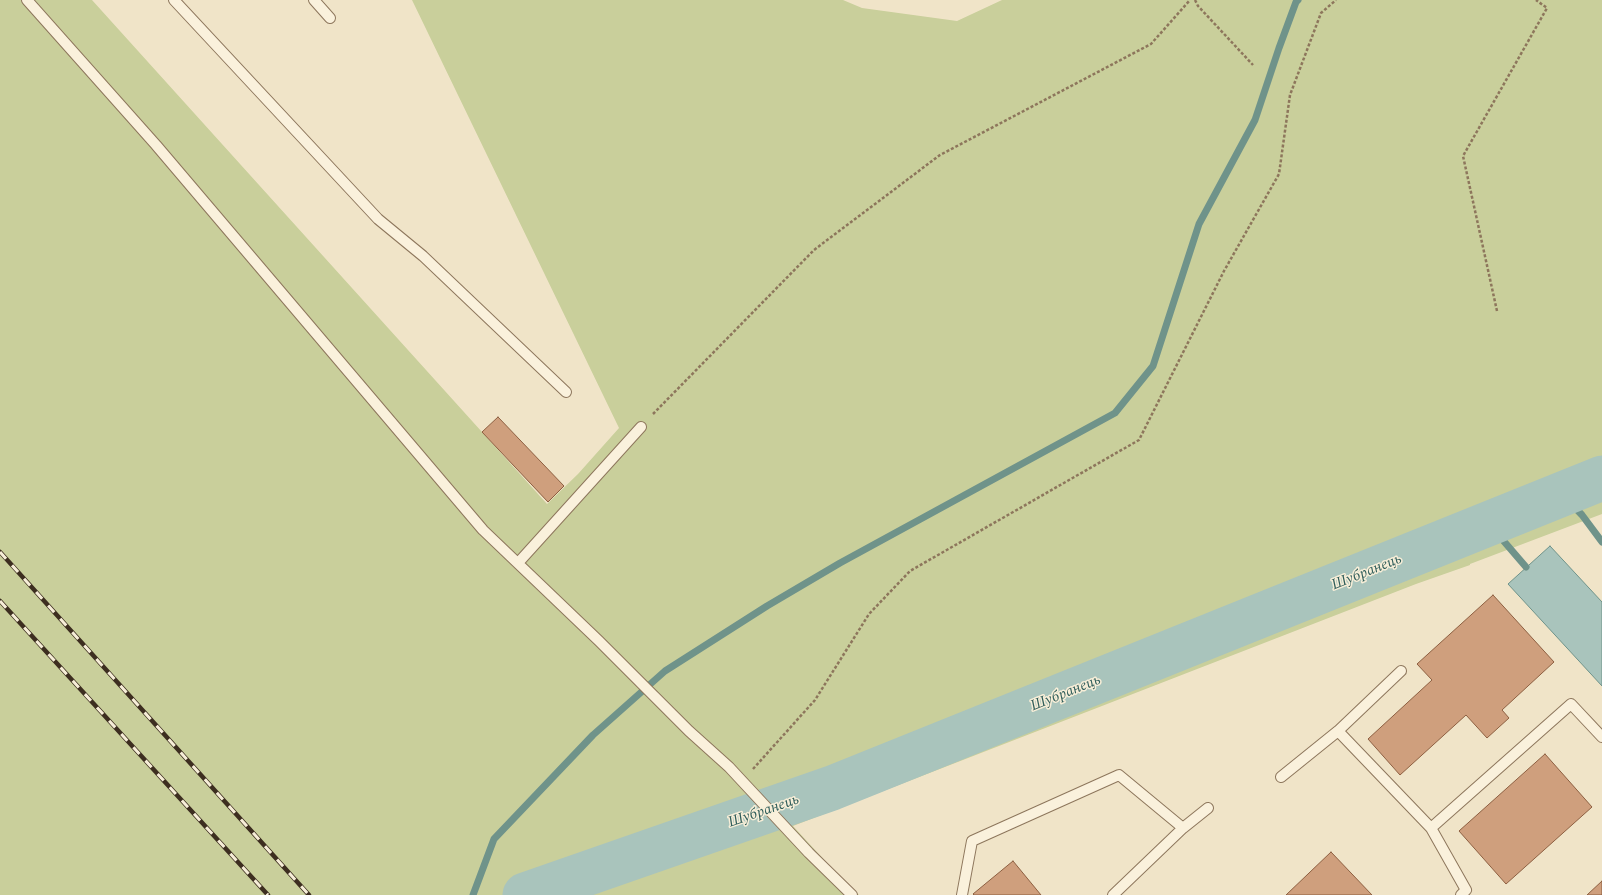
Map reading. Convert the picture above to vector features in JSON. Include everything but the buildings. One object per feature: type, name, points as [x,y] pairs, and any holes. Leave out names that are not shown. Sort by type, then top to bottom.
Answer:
[{"type":"lane","points":[[27,0],[156,145],[483,530],[599,641],[689,731],[730,767],[809,853],[852,895]]},
{"type":"lane","points":[[174,0],[378,219],[423,256],[566,392]]},
{"type":"lane","points":[[314,0],[330,18]]},
{"type":"lane","points":[[518,563],[641,427]]},
{"type":"lane","points":[[1281,777],[1338,731],[1401,672]]},
{"type":"lane","points":[[1431,828],[1571,704],[1602,737]]},
{"type":"lane","points":[[1338,731],[1431,828],[1466,893]]},
{"type":"lane","points":[[962,895],[972,841],[1119,775],[1183,828]]},
{"type":"lane","points":[[1114,895],[1183,828],[1208,808]]},
{"type":"path","points":[[641,427],[814,250],[940,154],[1151,44],[1190,0]]},
{"type":"path","points":[[1195,0],[1198,6],[1253,65]]},
{"type":"path","points":[[742,781],[815,700],[869,614],[910,571],[1140,440],[1224,271],[1279,174],[1290,95],[1321,13],[1336,0]]},
{"type":"path","points":[[1497,311],[1463,156],[1547,8],[1536,0]]},
{"type":"green space","points":[[0,0],[92,0],[547,504],[578,474],[619,428],[412,0],[843,0],[862,8],[957,21],[1002,0],[1602,0],[1602,514],[1470,565],[1416,584],[793,826],[839,876],[859,895],[0,895]]},
{"type":"water","points":[[1550,546],[1602,602],[1602,686],[1508,584]]},
{"type":"waterway","points":[[473,895],[494,839],[593,735],[665,671],[767,606],[840,563],[1115,413],[1153,366],[1199,224],[1255,120],[1279,48],[1298,0]]},
{"type":"waterway","name":"Шубранець","points":[[525,895],[832,788],[1602,478]]},
{"type":"waterway","points":[[1562,494],[1582,515],[1602,542]]},
{"type":"waterway","points":[[1489,524],[1526,567]]},
{"type":"railway","points":[[0,552],[309,895]]},
{"type":"railway","points":[[0,601],[268,895]]}]
